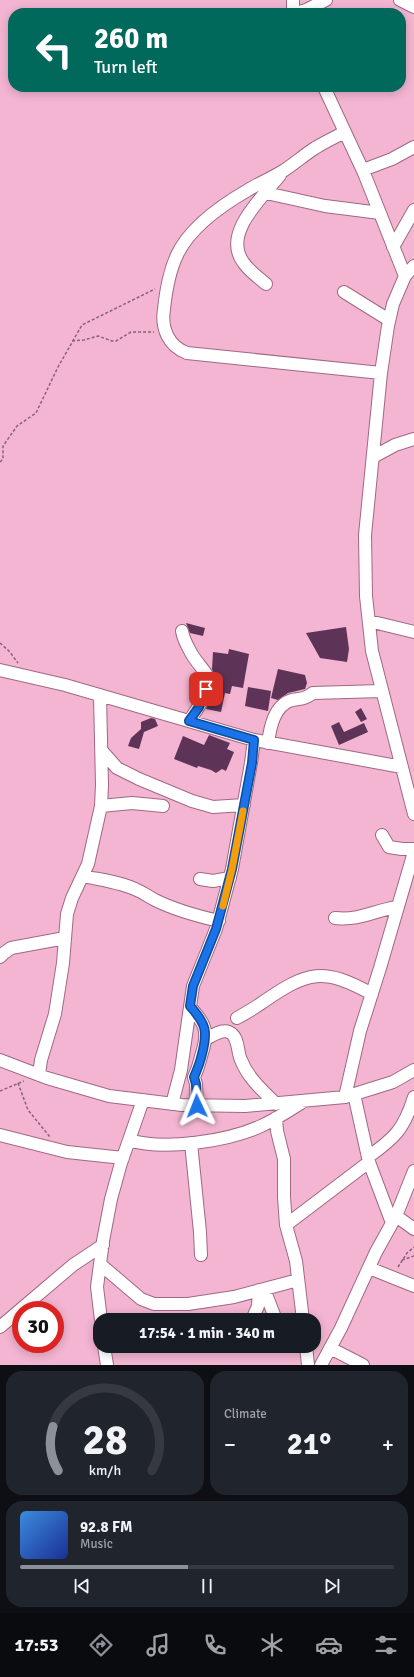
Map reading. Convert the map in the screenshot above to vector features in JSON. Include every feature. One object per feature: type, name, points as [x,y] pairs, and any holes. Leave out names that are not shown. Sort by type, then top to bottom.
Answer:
[{"type":"street","points":[[310,8],[326,0]]},
{"type":"street","points":[[400,0],[414,7]]},
{"type":"street","points":[[326,92],[363,170],[405,276]]},
{"type":"street","points":[[345,132],[316,148],[283,171],[248,189],[220,209],[197,229],[177,255],[168,284],[163,316],[165,332],[177,350],[186,353],[381,373]]},
{"type":"street","points":[[363,170],[392,159],[414,148]]},
{"type":"street","points":[[266,284],[243,262],[238,252],[237,240],[248,214],[283,171]]},
{"type":"street","points":[[266,193],[325,206],[380,213]]},
{"type":"street","points":[[393,248],[414,210]]},
{"type":"street","points":[[414,266],[405,276],[393,304],[389,320],[381,373],[366,535],[366,596],[372,651],[381,691],[407,771],[414,814]]},
{"type":"street","points":[[344,292],[389,320]]},
{"type":"street","points":[[373,457],[395,445],[414,439]]},
{"type":"street","points":[[369,621],[414,632]]},
{"type":"street","points":[[182,632],[183,639],[197,664],[206,673],[208,680],[199,707],[189,721]]},
{"type":"street","points":[[0,670],[100,695],[254,740],[407,771]]},
{"type":"street","points":[[268,743],[270,728],[280,707],[291,700],[304,699],[313,693],[381,691]]},
{"type":"street","points":[[38,1074],[55,1014],[67,914],[72,898],[88,864],[100,806],[102,751],[100,695]]},
{"type":"street","points":[[172,1104],[181,1070],[195,980],[209,949],[219,921],[230,878],[252,763],[254,740]]},
{"type":"street","points":[[102,751],[117,768],[139,780],[192,801],[213,807],[244,805]]},
{"type":"street","points":[[100,806],[132,803],[163,806]]},
{"type":"street","points":[[382,835],[390,847],[414,851],[360,1032],[350,1095],[369,1159],[394,1219],[414,1229]]},
{"type":"street","points":[[82,876],[123,885],[139,891],[154,900],[196,916],[219,921]]},
{"type":"street","points":[[200,879],[213,881],[230,878]]},
{"type":"street","points":[[335,918],[355,919],[382,910],[398,907]]},
{"type":"street","points":[[1,955],[11,948],[65,938]]},
{"type":"street","points":[[237,1018],[261,1004],[281,989],[296,981],[310,977],[324,975],[333,977],[353,983],[372,994]]},
{"type":"street","points":[[190,1006],[202,1020],[206,1028],[206,1039],[200,1067],[194,1077],[196,1084],[197,1106]]},
{"type":"street","points":[[206,1039],[218,1032],[229,1032],[237,1044],[240,1058],[246,1073],[276,1104]]},
{"type":"street","points":[[0,1060],[38,1074],[109,1096],[197,1106],[245,1106],[276,1104],[350,1095],[393,1082],[414,1070]]},
{"type":"street","points":[[286,1225],[369,1159],[401,1129],[414,1097]]},
{"type":"street","points":[[100,1313],[97,1287],[102,1245],[111,1199],[142,1100]]},
{"type":"street","points":[[129,1140],[149,1144],[191,1142],[234,1136],[261,1126],[304,1101]]},
{"type":"street","points":[[276,1118],[278,1137],[284,1159],[286,1225],[296,1261],[302,1313]]},
{"type":"street","points":[[0,1135],[59,1150],[123,1158]]},
{"type":"street","points":[[191,1142],[201,1255]]},
{"type":"street","points":[[321,1365],[394,1219],[414,1171]]},
{"type":"street","points":[[0,1327],[73,1265],[102,1245]]},
{"type":"street","points":[[100,1264],[141,1299],[154,1304],[188,1304],[234,1297],[298,1280]]},
{"type":"street","points":[[369,1268],[414,1286]]},
{"type":"street","points":[[255,1313],[262,1290]]},
{"type":"street","points":[[262,1290],[273,1313]]},
{"type":"street","points":[[330,1348],[363,1365]]},
{"type":"street","points":[[105,1353],[107,1365]]},
{"type":"street","points":[[307,1353],[308,1365]]},
{"type":"path","points":[[0,462],[3,459],[3,446],[17,426],[36,413],[72,341],[82,326],[168,284]]},
{"type":"path","points":[[72,341],[84,340],[98,336],[107,340],[116,341],[131,332],[165,332]]},
{"type":"path","points":[[0,643],[9,651],[24,676]]},
{"type":"path","points":[[0,1091],[38,1074]]},
{"type":"path","points":[[18,1083],[28,1110],[46,1130],[59,1150]]},
{"type":"path","points":[[391,1277],[407,1253],[414,1247]]},
{"type":"path","points":[[402,1260],[414,1256]]},
{"type":"building","points":[[186,623],[205,628],[203,636],[190,633]]},
{"type":"building","points":[[346,627],[349,649],[347,662],[320,658],[306,633]]},
{"type":"building","points":[[229,649],[249,654],[243,688],[232,686],[230,694],[225,693],[221,712],[206,709],[215,686],[215,677],[212,669],[213,652],[228,654]]},
{"type":"building","points":[[278,669],[305,675],[307,683],[305,689],[288,693],[278,700],[271,698]]},
{"type":"building","points":[[248,687],[271,691],[268,711],[245,706]]},
{"type":"building","points":[[361,708],[367,719],[361,722],[355,712]]},
{"type":"building","points":[[151,718],[155,719],[158,726],[144,732],[139,749],[128,746],[131,738],[141,729],[141,722]]},
{"type":"building","points":[[339,722],[344,732],[364,723],[368,732],[339,745],[331,726]]},
{"type":"building","points":[[209,735],[230,743],[227,749],[234,752],[226,771],[222,769],[216,773],[198,766],[197,768],[174,759],[183,736],[204,745]]},
{"type":"slow traffic","points":[[223,906],[243,811]]},
{"type":"route","points":[[197,1106],[197,1092],[194,1075],[200,1067],[205,1044],[206,1028],[202,1020],[190,1006],[193,986],[216,929],[232,869],[252,763],[254,740],[189,721],[199,707],[206,689]]}]
